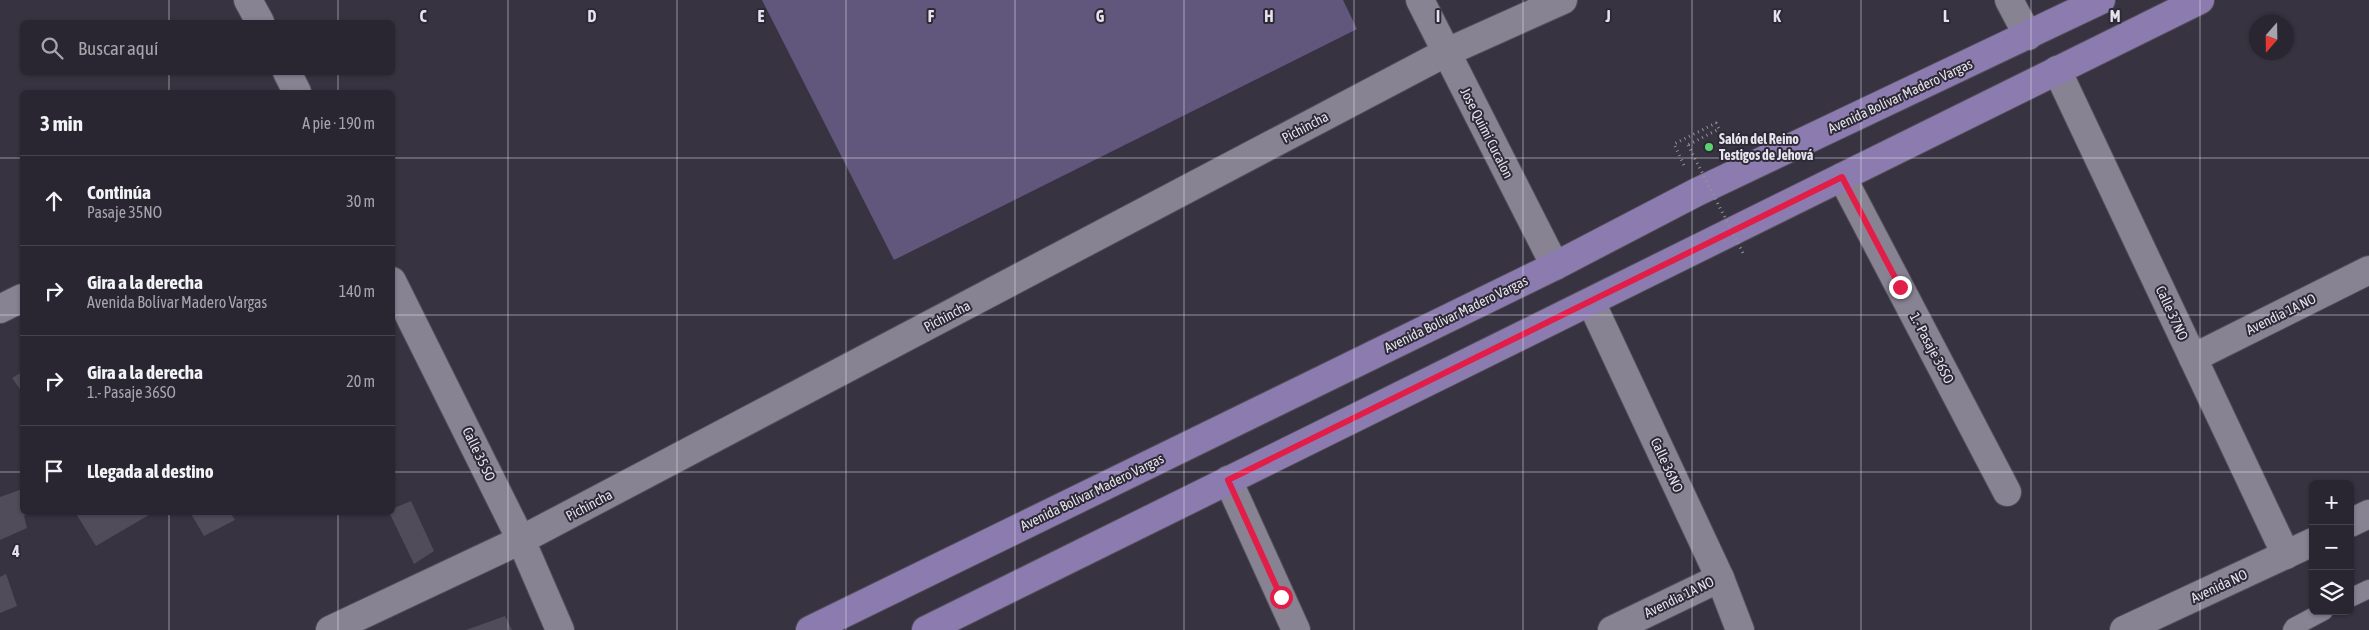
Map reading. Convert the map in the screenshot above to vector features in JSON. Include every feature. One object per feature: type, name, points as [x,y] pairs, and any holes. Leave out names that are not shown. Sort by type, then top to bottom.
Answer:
[{"type":"main road","name":"Avenida Bolívar Madero Vargas","points":[[810,630],[1555,266],[1697,192],[2101,0]]},
{"type":"main road","points":[[926,630],[2200,0]]},
{"type":"street","points":[[248,0],[259,20]]},
{"type":"street","name":"Jose Quimi Cucalon","points":[[1420,0],[1445,53],[1555,266]]},
{"type":"street","name":"Pichincha","points":[[330,630],[521,540],[1445,53],[1563,0]]},
{"type":"street","points":[[2009,0],[2028,36]]},
{"type":"street","name":"Calle 37NO","points":[[2058,70],[2286,555]]},
{"type":"street","points":[[288,75],[296,90]]},
{"type":"street","name":"1.- Pasaje 36SO","points":[[1842,177],[2007,492]]},
{"type":"street","name":"Avendia 1A NO","points":[[2193,358],[2369,270]]},
{"type":"street","name":"Calle 35 SO","points":[[395,287],[521,540],[560,630]]},
{"type":"street","points":[[0,309],[20,299]]},
{"type":"street","name":"Calle 36NO","points":[[1591,302],[1720,578],[1740,630]]},
{"type":"street","points":[[1228,480],[1296,630]]},
{"type":"street","points":[[2354,521],[2369,514]]},
{"type":"street","name":"Avenida NO","points":[[2124,630],[2309,544]]},
{"type":"street","name":"Avendia 1A NO","points":[[1612,630],[1720,578]]},
{"type":"lane","points":[[2354,596],[2369,589]]},
{"type":"lane","points":[[2292,630],[2294,627],[2316,615]]},
{"type":"path","points":[[1674,144],[1716,123],[1719,129],[1688,145],[1744,255]]},
{"type":"shaded area","points":[[762,0],[1343,0],[1357,29],[894,260]]},
{"type":"building","points":[[20,373],[20,389],[12,378]]},
{"type":"building","points":[[20,490],[20,515],[26,515],[24,516],[27,528],[0,540],[0,497]]},
{"type":"building","points":[[411,501],[434,551],[414,564],[390,515],[395,515],[395,508]]},
{"type":"building","points":[[77,515],[149,515],[96,546]]},
{"type":"building","points":[[192,515],[232,515],[235,520],[204,536]]},
{"type":"building","points":[[6,574],[17,606],[0,613],[0,577]]},
{"type":"building","points":[[505,616],[512,630],[466,630]]},
{"type":"place","name":"Salón del Reino Testigos de Jehová","points":[[1709,147]]},
{"type":"route","points":[[1281,597],[1228,480],[1842,177],[1900,287]]}]
